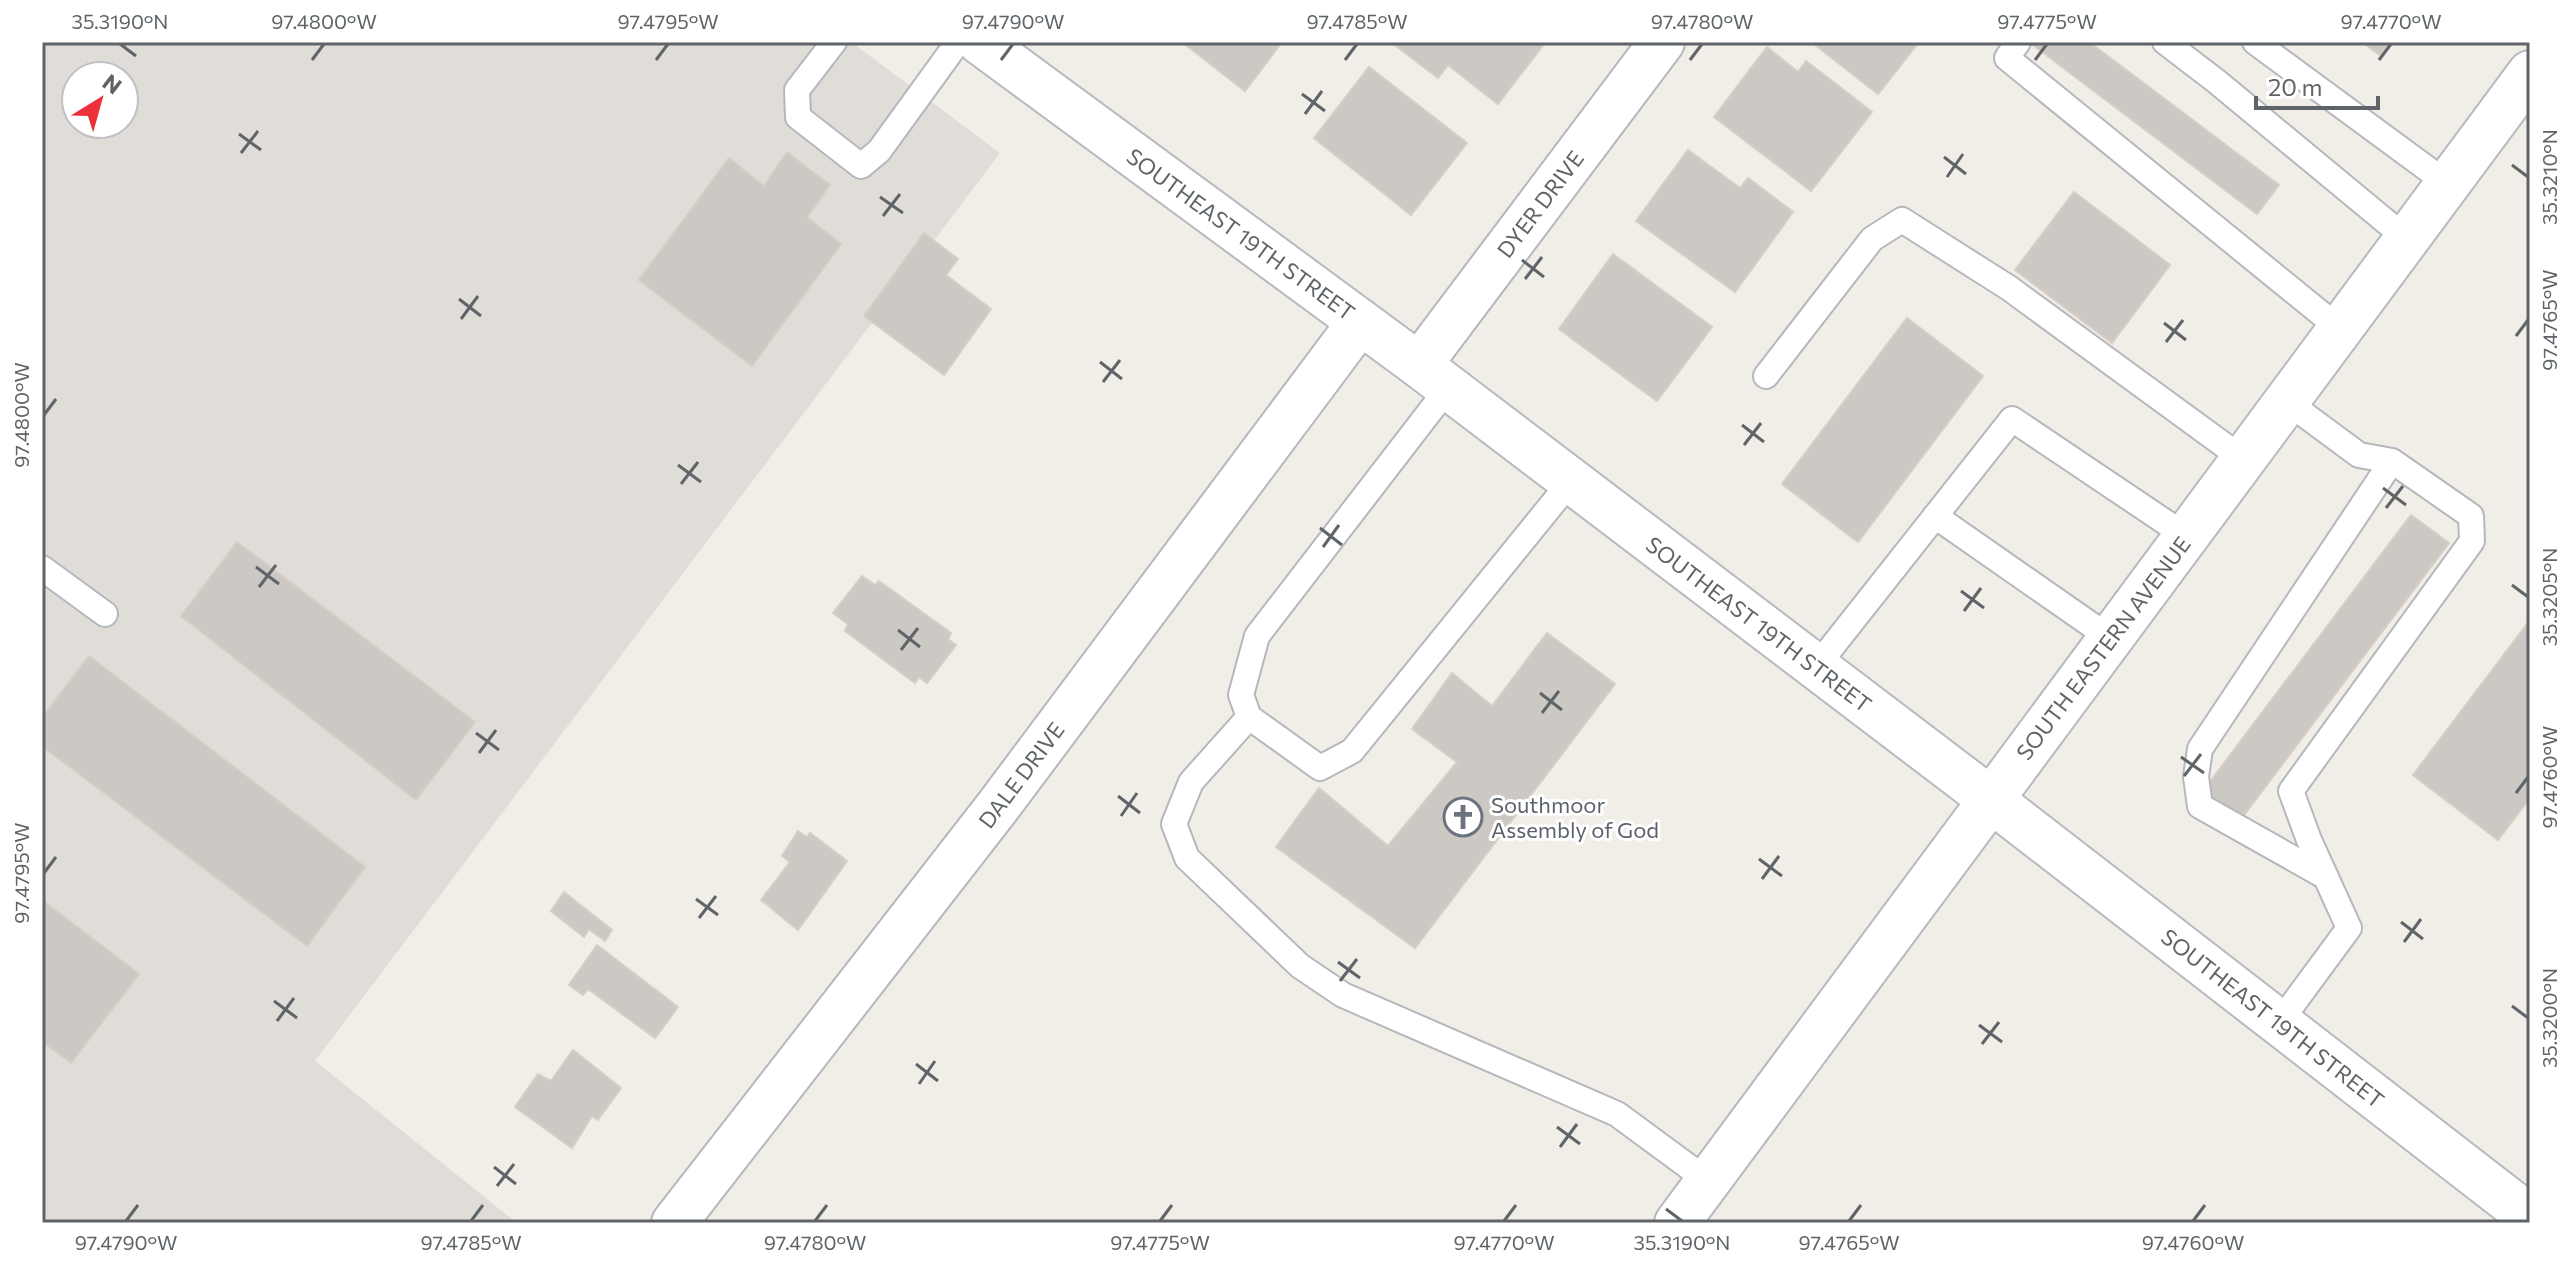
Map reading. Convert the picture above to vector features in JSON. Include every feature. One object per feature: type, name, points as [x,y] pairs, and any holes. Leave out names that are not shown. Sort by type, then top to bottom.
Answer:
[{"type":"street","name":"DYER DRIVE","points":[[1433,377],[1662,42]]},
{"type":"street","name":"SOUTHEAST 19TH STREET","points":[[1003,49],[1990,799],[2530,1217]]},
{"type":"street","name":"SOUTH EASTERN AVENUE","points":[[1677,1223],[2530,73]]},
{"type":"street","name":"DALE DRIVE","points":[[674,1223],[989,818],[1360,322]]},
{"type":"lane","points":[[834,42],[797,90],[798,117],[861,166],[879,151],[958,42]]},
{"type":"lane","points":[[2018,42],[2007,58],[2340,329]]},
{"type":"lane","points":[[2165,42],[2407,239]]},
{"type":"lane","points":[[2255,42],[2448,184]]},
{"type":"lane","points":[[1766,376],[1872,239],[1902,220],[2009,288],[2243,459]]},
{"type":"lane","points":[[1433,377],[1257,636],[1241,695],[1249,717],[1320,768],[1352,751],[1571,481]]},
{"type":"lane","points":[[2279,1023],[2349,928],[2309,840],[2291,791],[2472,541],[2471,516],[2392,461],[2359,455],[2286,401]]},
{"type":"lane","points":[[1816,667],[2012,419],[2186,536]]},
{"type":"lane","points":[[2326,877],[2200,806],[2196,777],[2200,749],[2392,461]]},
{"type":"lane","points":[[1935,516],[2110,638]]},
{"type":"lane","points":[[42,568],[105,614]]},
{"type":"lane","points":[[1249,717],[1191,782],[1174,824],[1187,858],[1300,966],[1343,995],[1617,1114],[1708,1181]]},
{"type":"shaded area","points":[[42,42],[851,42],[1000,153],[315,1061],[517,1223],[42,1223]]},
{"type":"building","points":[[1182,42],[1282,42],[1245,91]]},
{"type":"building","points":[[1391,42],[1544,44],[1498,104],[1448,65],[1438,78]]},
{"type":"building","points":[[1815,42],[1919,42],[1878,94]]},
{"type":"building","points":[[2035,42],[2089,42],[2279,185],[2257,214],[2033,45]]},
{"type":"building","points":[[2362,42],[2390,42],[2380,55]]},
{"type":"building","points":[[1767,47],[1798,72],[1806,61],[1872,112],[1811,191],[1714,117]]},
{"type":"building","points":[[1369,67],[1467,143],[1411,215],[1314,138]]},
{"type":"building","points":[[1688,150],[1740,188],[1748,178],[1793,212],[1735,292],[1636,221]]},
{"type":"building","points":[[787,152],[830,185],[807,217],[841,244],[752,366],[639,280],[729,158],[764,186]]},
{"type":"building","points":[[2074,192],[2170,265],[2112,343],[2015,270]]},
{"type":"building","points":[[924,233],[958,259],[946,275],[991,309],[944,375],[864,316]]},
{"type":"building","points":[[1613,254],[1712,327],[1657,401],[1559,329]]},
{"type":"building","points":[[1907,318],[1983,376],[1858,542],[1782,484]]},
{"type":"building","points":[[2411,515],[2449,543],[2241,819],[2203,791]]},
{"type":"building","points":[[237,542],[475,722],[416,800],[181,616]]},
{"type":"building","points":[[862,576],[875,585],[879,581],[951,633],[948,639],[956,645],[927,683],[919,677],[915,683],[845,631],[848,624],[833,613]]},
{"type":"building","points":[[2530,620],[2530,798],[2498,840],[2413,775]]},
{"type":"building","name":"Southmoor Assembly of God","points":[[1547,633],[1615,684],[1415,948],[1276,847],[1319,788],[1388,846],[1457,762],[1412,729],[1452,673],[1492,706]]},
{"type":"building","points":[[89,656],[365,867],[307,946],[42,746],[42,718]]},
{"type":"building","points":[[798,831],[807,837],[810,833],[847,861],[798,930],[761,900],[790,862],[782,856]]},
{"type":"building","points":[[564,892],[612,930],[605,941],[589,929],[584,937],[551,911]]},
{"type":"building","points":[[42,900],[139,974],[71,1063],[42,1041]]},
{"type":"building","points":[[597,945],[678,1007],[655,1038],[588,989],[583,995],[569,985]]},
{"type":"building","points":[[573,1050],[621,1088],[598,1120],[592,1116],[572,1148],[515,1107],[538,1074],[551,1081]]},
{"type":"place","name":"Southmoor Assembly of God","points":[[1463,817]]}]
